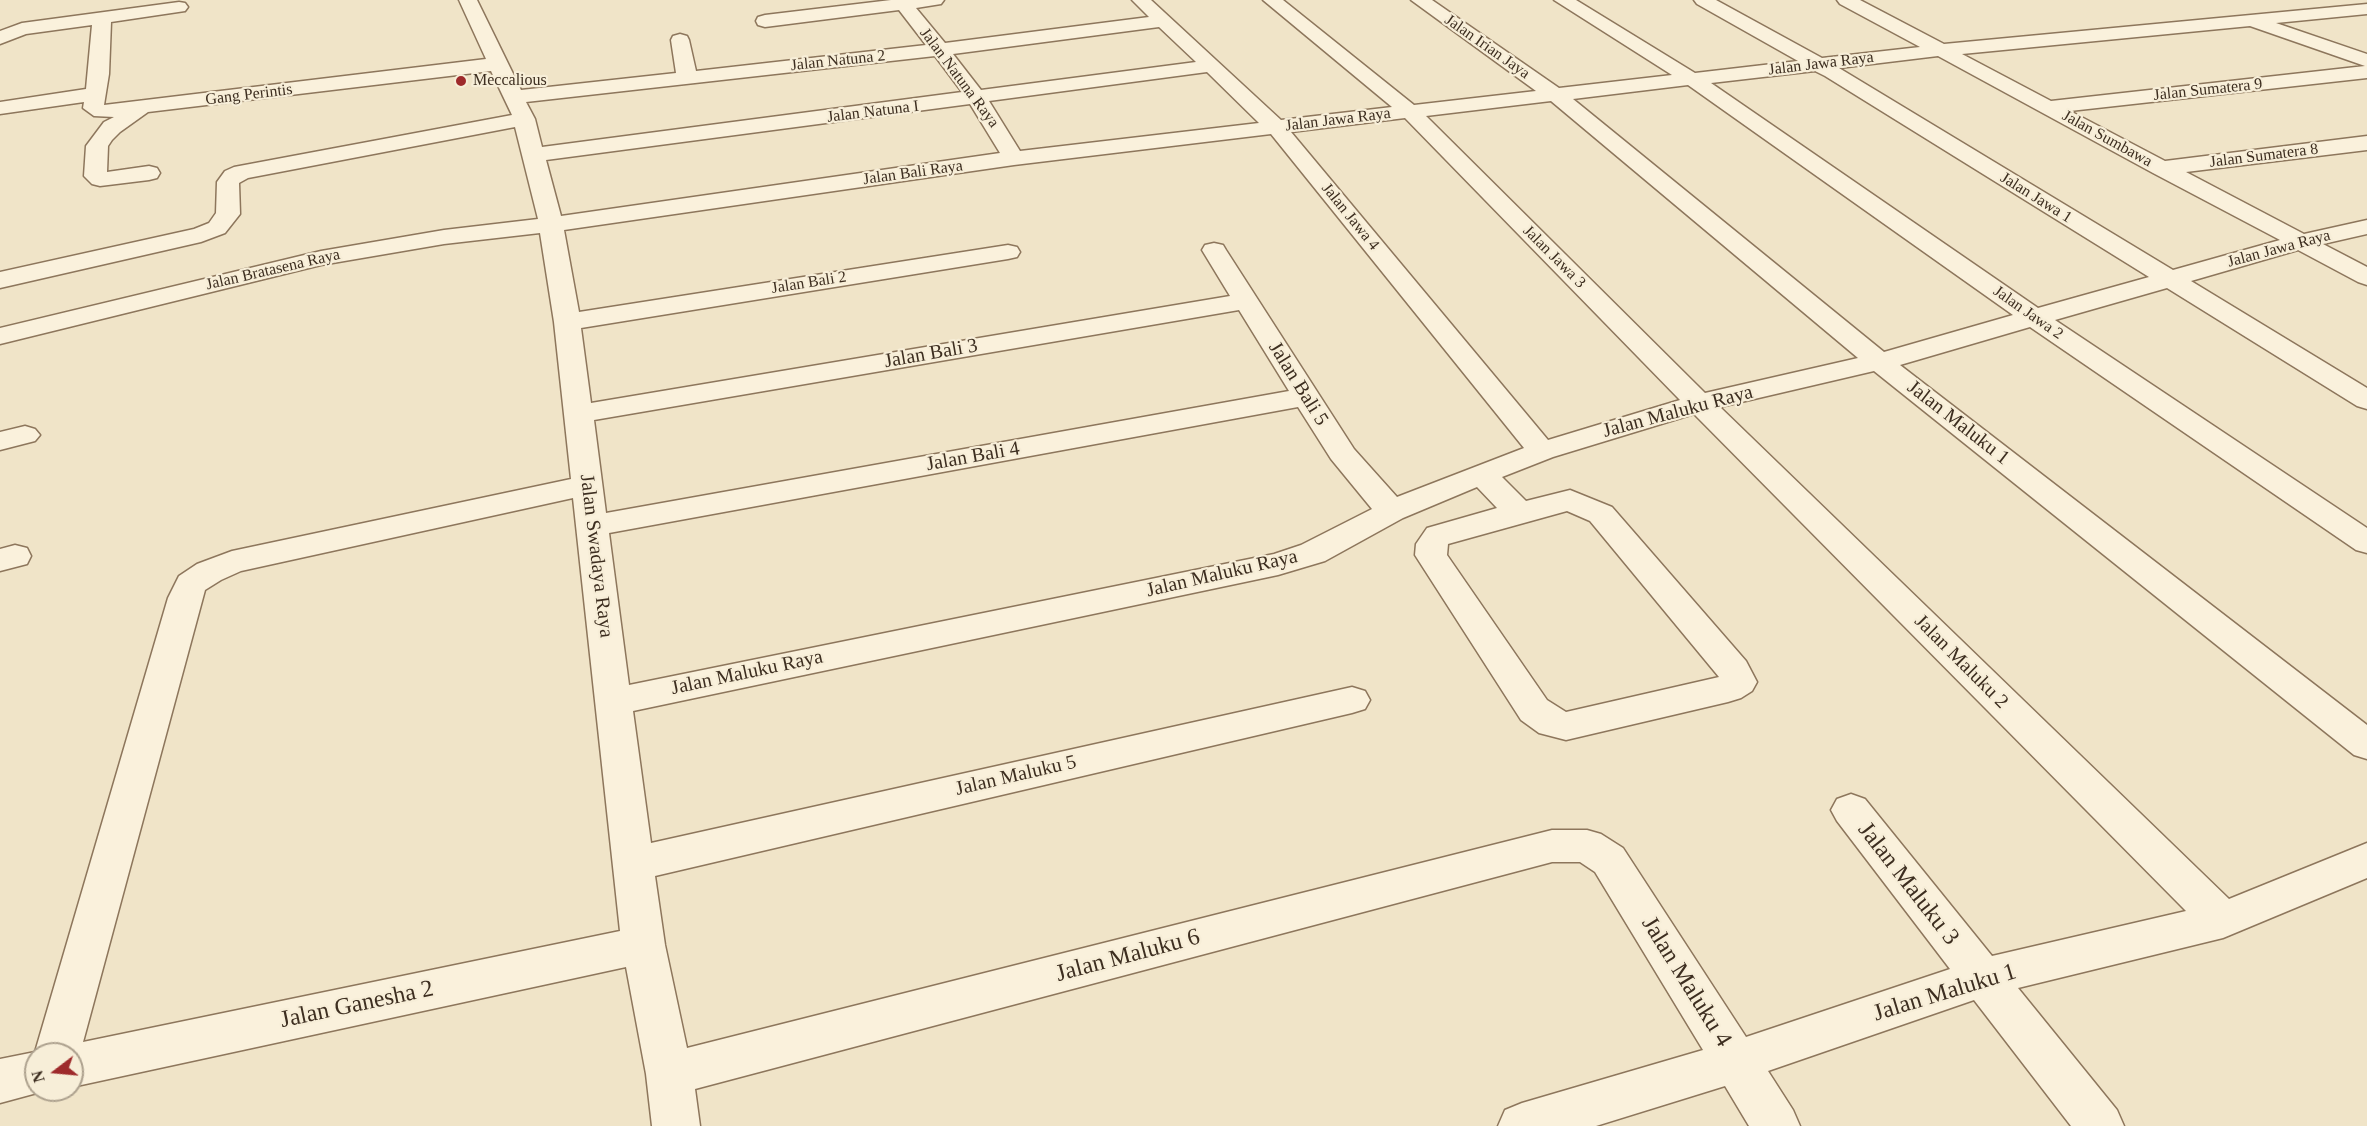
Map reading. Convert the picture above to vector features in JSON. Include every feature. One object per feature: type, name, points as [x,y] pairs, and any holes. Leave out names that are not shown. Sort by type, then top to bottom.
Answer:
[{"type":"street","name":"Jalan Swadaya Raya","points":[[468,0],[519,108],[551,225],[567,322],[643,945],[669,1074],[676,1126]]},
{"type":"street","points":[[765,21],[902,2],[935,0]]},
{"type":"street","name":"Jalan Jawa 4","points":[[1141,0],[1276,127],[1542,451]]},
{"type":"street","name":"Jalan Jawa 3","points":[[1272,0],[1409,111],[1699,403]]},
{"type":"street","name":"Jalan Irian Jaya","points":[[1420,0],[1554,94]]},
{"type":"street","name":"Jalan Jawa 2","points":[[1563,0],[1686,75],[2033,317],[2367,543]]},
{"type":"street","name":"Jalan Jawa 1","points":[[1703,0],[1820,64],[2168,280],[2367,400]]},
{"type":"street","name":"Jalan Sumbawa","points":[[1847,0],[2367,277]]},
{"type":"street","points":[[2294,0],[2357,11]]},
{"type":"street","name":"Jalan Natuna Raya","points":[[902,2],[977,98],[1014,158]]},
{"type":"street","points":[[0,38],[22,29],[179,7]]},
{"type":"street","name":"Jalan Jawa Raya","points":[[1276,127],[1554,94],[1686,75],[2357,11]]},
{"type":"street","points":[[0,108],[96,94],[102,17]]},
{"type":"street","points":[[2247,20],[2367,61]]},
{"type":"street","name":"Jalan Natuna 2","points":[[0,280],[201,234],[217,228],[228,214],[228,182],[232,176],[242,172],[519,108],[687,78],[938,50],[1162,21]]},
{"type":"street","points":[[680,40],[687,78]]},
{"type":"street","name":"Gang Perintis","points":[[96,94],[93,108],[101,112],[144,109],[497,64]]},
{"type":"street","name":"Jalan Natuna I","points":[[533,155],[1212,66]]},
{"type":"street","name":"Jalan Sumatera 9","points":[[2049,107],[2367,72]]},
{"type":"street","name":"Jalan Maluku 1","points":[[1554,94],[1879,362],[2367,745]]},
{"type":"street","points":[[144,109],[112,127],[104,136],[97,146],[95,176],[100,179],[149,173]]},
{"type":"street","name":"Jalan Bali Raya","points":[[551,225],[1014,158],[1276,127]]},
{"type":"street","name":"Jalan Sumatera 8","points":[[2161,168],[2367,143]]},
{"type":"street","name":"Jalan Bratasena Raya","points":[[0,336],[321,258],[444,237],[551,225]]},
{"type":"street","name":"Jalan Jawa Raya","points":[[1879,362],[2300,242],[2367,227]]},
{"type":"street","name":"Jalan Bali 5","points":[[1214,250],[1342,453],[1392,511]]},
{"type":"street","name":"Jalan Bali 2","points":[[567,322],[1008,252]]},
{"type":"street","name":"Jalan Bali 3","points":[[577,414],[1247,301]]},
{"type":"street","name":"Jalan Maluku Raya","points":[[615,701],[1278,564],[1313,552],[1392,511],[1542,451],[1699,403],[1879,362]]},
{"type":"street","name":"Jalan Bali 4","points":[[592,526],[1305,397]]},
{"type":"street","name":"Jalan Maluku 2","points":[[1699,403],[2223,920]]},
{"type":"street","points":[[1481,474],[1519,512]]},
{"type":"street","points":[[60,1042],[191,584],[209,572],[232,562],[586,485]]},
{"type":"street","points":[[1570,500],[1601,514],[1733,670],[1739,682],[1728,688],[1566,726],[1552,723],[1534,710],[1431,555],[1432,544],[1437,535],[1519,512],[1570,500]]},
{"type":"street","name":"Jalan Maluku 5","points":[[633,864],[1352,700]]},
{"type":"street","name":"Jalan Maluku 3","points":[[1851,810],[1981,978],[2100,1126]]},
{"type":"street","name":"Jalan Maluku 6","points":[[669,1074],[1552,846],[1587,846]]},
{"type":"street","name":"Jalan Maluku 4","points":[[1587,846],[1609,860],[1776,1126]]},
{"type":"street","name":"Jalan Maluku 1","points":[[1522,1126],[1736,1061],[1981,978],[2223,920],[2367,860]]},
{"type":"street","name":"Jalan Ganesha 2","points":[[84,1063],[643,945]]},
{"type":"street","points":[[0,1081],[24,1076]]},
{"type":"place","name":"Meccalious","points":[[461,81]]}]
